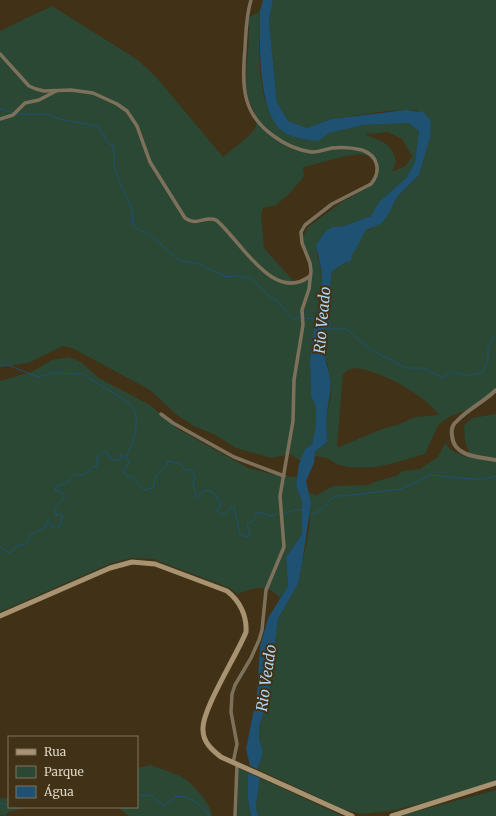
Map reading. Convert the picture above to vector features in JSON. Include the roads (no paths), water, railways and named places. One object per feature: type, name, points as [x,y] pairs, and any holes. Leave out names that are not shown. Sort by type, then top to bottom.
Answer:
[{"type":"main road","points":[[0,616],[110,568],[132,562],[155,564],[227,591],[234,596],[244,613],[246,632],[205,716],[202,732],[209,747],[214,752],[235,764],[352,816]]},
{"type":"main road","points":[[392,816],[496,783]]},
{"type":"street","points":[[235,816],[235,764],[237,744],[231,712],[232,694],[235,685],[259,640],[262,630],[266,590],[284,547],[279,502],[293,421],[294,380],[303,325],[302,310],[309,289],[310,276],[310,263],[301,239],[303,228],[341,198],[370,184],[377,174],[378,166],[370,154],[358,149],[332,148],[313,152],[290,146],[258,125],[249,107],[242,78],[247,16],[251,0]]},
{"type":"street","points":[[0,54],[29,86],[44,91],[71,90],[93,93],[128,111],[137,126],[150,162],[182,215],[188,220],[196,222],[210,219],[216,220],[251,260],[278,280],[293,284],[310,276]]},
{"type":"street","points":[[0,119],[13,115],[24,103],[39,100],[59,90]]},
{"type":"street","points":[[496,390],[456,422],[452,432],[453,442],[461,452],[496,460]]},
{"type":"street","points":[[161,414],[173,423],[234,457],[284,476]]},
{"type":"water","name":"Rio Veado","points":[[263,0],[273,0],[269,21],[277,102],[288,121],[307,128],[331,119],[406,110],[423,112],[431,121],[430,138],[419,175],[397,197],[382,223],[365,231],[352,254],[351,261],[346,262],[332,271],[326,313],[331,326],[326,329],[322,329],[321,336],[330,385],[330,396],[327,411],[327,442],[315,452],[314,463],[306,481],[311,503],[302,564],[298,584],[278,619],[275,642],[270,662],[271,672],[268,700],[259,727],[262,757],[257,769],[250,766],[246,749],[257,694],[260,647],[268,618],[288,586],[286,557],[302,532],[302,501],[296,486],[297,478],[299,464],[305,449],[312,444],[316,426],[316,407],[311,396],[310,360],[314,327],[321,297],[322,273],[316,245],[325,232],[332,227],[344,226],[371,216],[379,202],[406,178],[415,162],[419,131],[409,123],[363,125],[329,133],[318,141],[285,133],[276,124],[269,110],[264,94],[260,57],[260,10]]},
{"type":"water","points":[[248,773],[260,778],[256,806],[258,816],[251,816],[248,799]]},
{"type":"waterway","points":[[0,109],[13,113]]},
{"type":"waterway","points":[[16,114],[48,114],[59,119],[98,126],[101,133],[104,134],[107,143],[113,145],[115,170],[132,210],[134,227],[149,234],[179,260],[199,264],[226,277],[235,276],[251,278],[271,298],[277,301],[291,317],[294,319],[301,317]]},
{"type":"waterway","name":"Rio Veado","points":[[306,318],[315,319]]},
{"type":"waterway","name":"Rio Veado","points":[[326,329],[346,329],[370,349],[405,368],[423,368],[443,378],[452,371],[468,376],[483,372],[488,359],[488,348],[496,334]]},
{"type":"waterway","points":[[0,366],[8,365],[38,377],[53,373],[83,374],[129,403],[136,415],[136,430],[126,457]]},
{"type":"waterway","points":[[0,547],[10,553],[16,547],[26,544],[30,535],[45,527],[48,520],[52,527],[59,528],[63,516],[61,513],[57,516],[54,509],[65,496],[59,491],[55,491],[57,485],[65,484],[74,474],[78,476],[87,473],[93,466],[96,467],[98,455],[106,451],[111,459],[119,461],[121,455],[127,459],[129,463],[123,472],[127,476],[131,476],[144,490],[153,488],[155,477],[167,466],[168,461],[180,464],[185,470],[192,470],[195,477],[193,484],[197,498],[203,491],[208,490],[214,493],[221,505],[217,510],[221,514],[225,514],[230,508],[234,507],[240,534],[245,537],[250,535],[247,524],[253,521],[257,513],[261,512],[271,516],[276,514]]},
{"type":"waterway","points":[[310,514],[316,513],[334,497],[401,489],[431,475],[471,479],[483,479],[496,476]]},
{"type":"waterway","points":[[284,514],[294,510],[302,510]]},
{"type":"waterway","points":[[138,795],[152,796],[164,806],[175,797],[184,797],[194,801],[203,808],[209,816]]},
{"type":"waterway","points":[[0,803],[8,805]]}]
